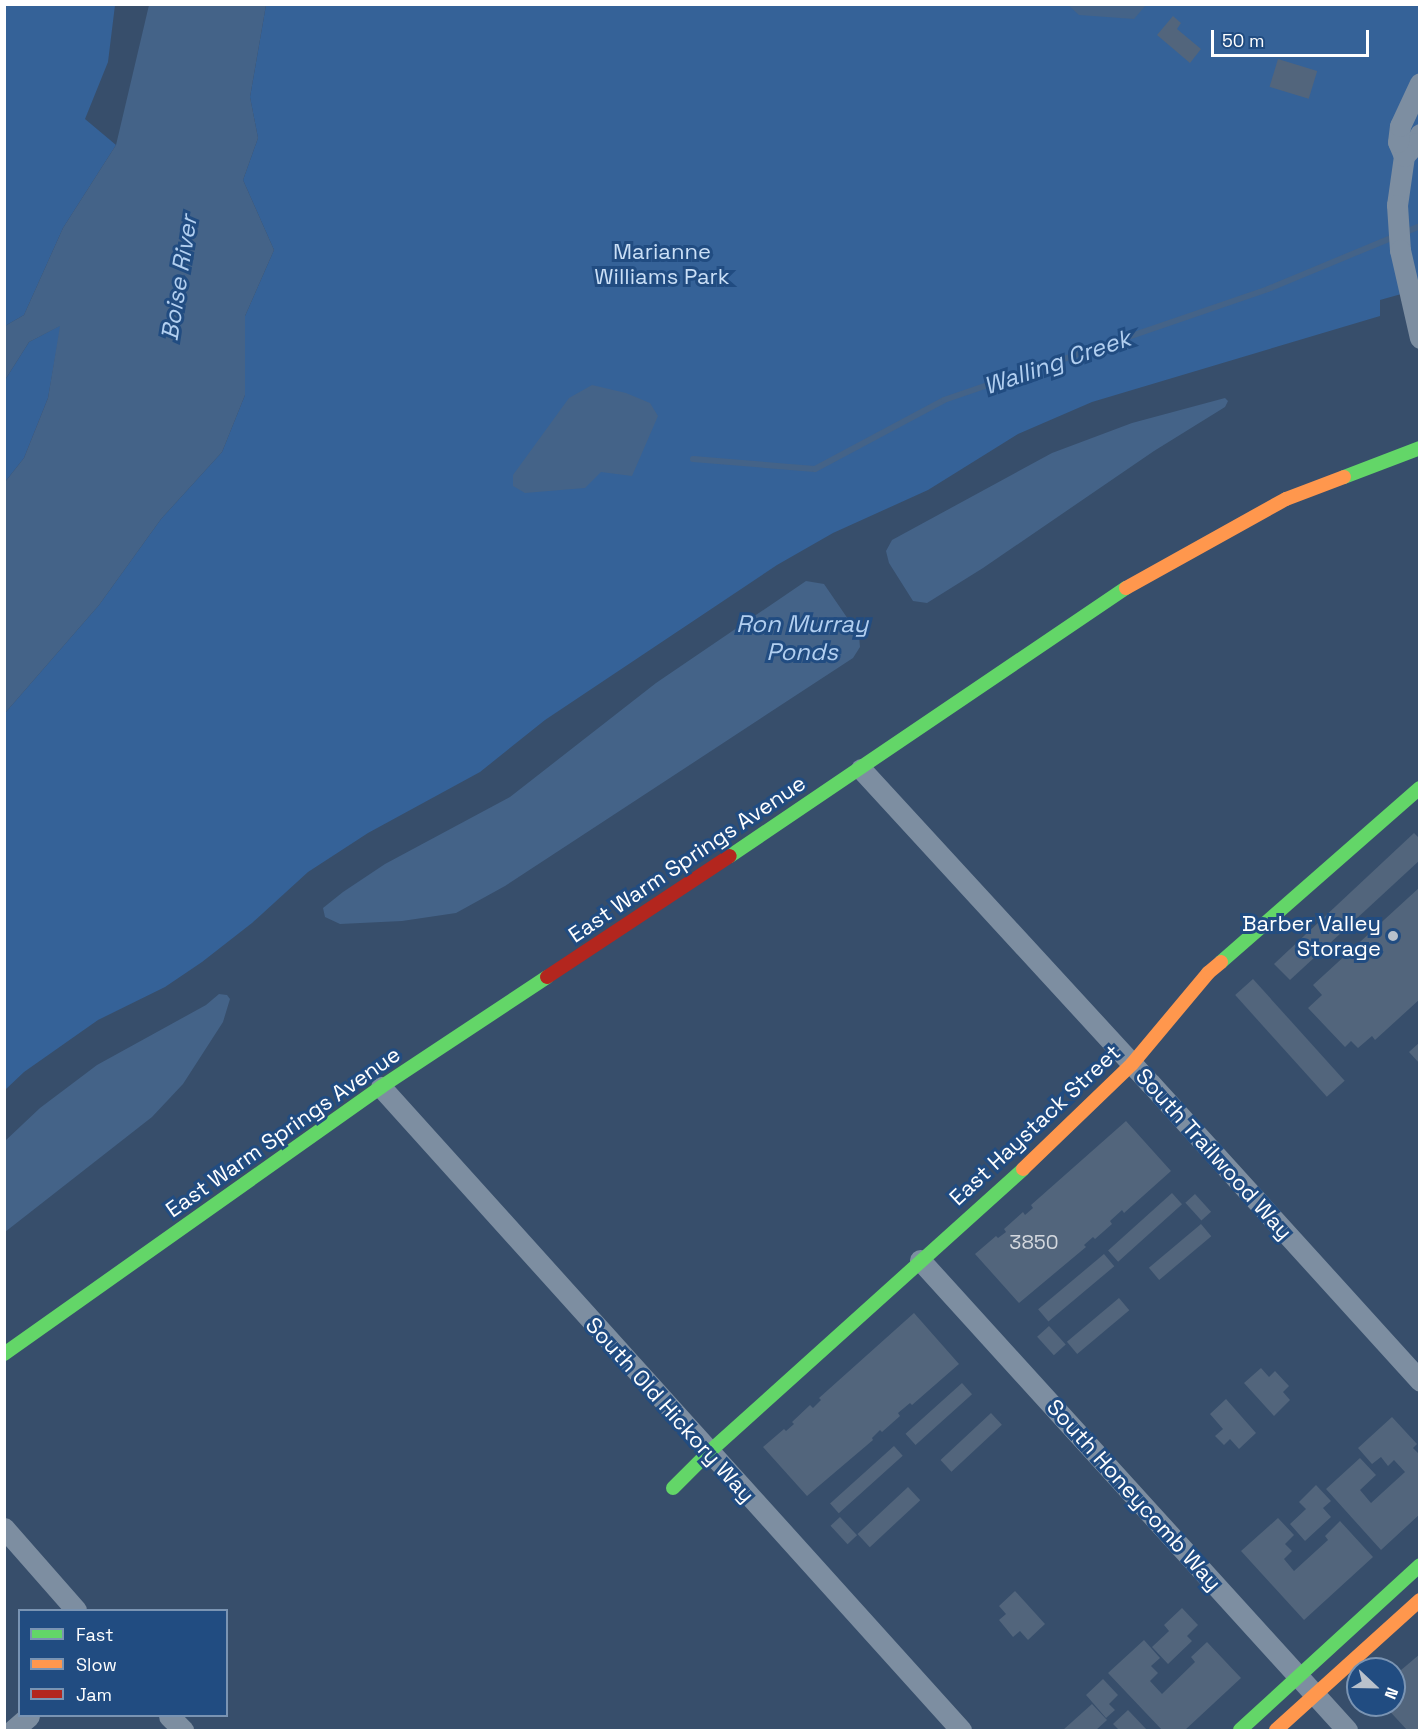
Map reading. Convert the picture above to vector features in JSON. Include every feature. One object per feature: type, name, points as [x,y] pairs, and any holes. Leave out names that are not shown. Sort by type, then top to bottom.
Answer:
[{"type":"street","points":[[1419,83],[1400,126],[1398,142],[1404,156],[1397,205],[1397,228],[1409,298],[1419,338]]},
{"type":"street","points":[[1404,156],[1416,143],[1419,134]]},
{"type":"street","name":"East Warm Springs Avenue","points":[[4,1354],[381,1087],[861,769],[1134,583],[1286,499],[1419,448]]},
{"type":"street","name":"South Trailwood Way","points":[[861,769],[1419,1381]]},
{"type":"street","name":"East Haystack Street","points":[[673,1488],[708,1453],[1063,1133],[1132,1064],[1208,973],[1419,788]]},
{"type":"street","name":"South Old Hickory Way","points":[[381,1087],[708,1453],[961,1731]]},
{"type":"street","name":"South Honeycomb Way","points":[[921,1260],[1347,1731]]},
{"type":"street","points":[[4,1528],[74,1609]]},
{"type":"street","points":[[1240,1731],[1419,1565]]},
{"type":"street","points":[[1276,1731],[1419,1600]]},
{"type":"street","points":[[13,1731],[28,1717]]},
{"type":"street","points":[[170,1717],[183,1731]]},
{"type":"green space","points":[[4,5],[115,5],[108,62],[85,119],[116,145],[63,228],[24,315],[5,326]]},
{"type":"green space","name":"Marianne Williams Park","points":[[266,5],[1419,5],[1419,289],[1380,300],[1380,316],[1092,402],[1018,434],[928,490],[833,533],[777,565],[545,720],[480,772],[368,833],[308,872],[252,923],[202,962],[165,987],[98,1020],[24,1072],[5,1090],[5,713],[99,605],[161,519],[222,452],[245,395],[245,316],[274,250],[243,180],[258,138],[250,97]]},
{"type":"green space","points":[[61,325],[48,398],[24,458],[5,482],[5,380],[29,342]]},
{"type":"water","name":"Boise River","points":[[149,5],[266,5],[250,97],[258,138],[243,180],[274,250],[245,316],[245,395],[222,452],[161,519],[99,605],[5,713],[5,482],[24,458],[48,398],[60,326],[29,342],[5,380],[5,326],[24,315],[63,228],[116,145]]},
{"type":"water","points":[[1068,5],[1146,5],[1134,19],[1079,15]]},
{"type":"water","points":[[592,385],[626,393],[650,403],[658,416],[632,476],[601,472],[585,488],[525,493],[513,486],[513,475],[569,398]]},
{"type":"water","name":"Ron Murray Ponds","points":[[1225,398],[1228,401],[1225,407],[1154,451],[983,568],[927,603],[913,601],[889,563],[886,551],[892,540],[1052,453],[1132,423]]},
{"type":"water","name":"Ron Murray Ponds","points":[[806,581],[824,584],[859,635],[860,647],[853,658],[505,886],[456,913],[402,921],[340,924],[325,917],[323,908],[343,892],[385,864],[510,797],[656,683]]},
{"type":"water","points":[[219,994],[227,995],[230,999],[223,1022],[183,1084],[152,1117],[5,1232],[5,1141],[40,1108],[97,1065],[206,1005]]},
{"type":"building","points":[[1173,16],[1181,23],[1177,29],[1201,49],[1190,63],[1157,35]]},
{"type":"building","points":[[1278,59],[1317,71],[1309,99],[1270,87]]},
{"type":"building","points":[[1414,833],[1420,839],[1420,860],[1290,980],[1274,964]]},
{"type":"building","name":"Barber Valley Storage","points":[[1420,887],[1420,999],[1375,1040],[1372,1036],[1358,1048],[1351,1041],[1345,1047],[1308,1008],[1322,995],[1313,985]]},
{"type":"building","points":[[1253,979],[1345,1081],[1327,1097],[1235,995]]},
{"type":"building","points":[[1420,1042],[1420,1064],[1409,1052]]},
{"type":"building","points":[[1126,1121],[1171,1171],[1124,1213],[1122,1210],[1110,1221],[1112,1224],[1095,1239],[1093,1237],[1084,1245],[1086,1247],[1019,1303],[975,1254],[996,1236],[998,1238],[1006,1232],[1004,1229],[1023,1212],[1025,1215],[1033,1208],[1031,1205]]},
{"type":"building","points":[[1172,1193],[1182,1204],[1118,1262],[1108,1251]]},
{"type":"building","points":[[1195,1194],[1211,1212],[1201,1221],[1185,1203]]},
{"type":"building","points":[[1201,1224],[1211,1236],[1159,1280],[1149,1268]]},
{"type":"building","points":[[1104,1254],[1114,1266],[1048,1322],[1038,1309]]},
{"type":"building","points":[[1119,1298],[1129,1310],[1077,1354],[1067,1342]]},
{"type":"building","points":[[914,1313],[959,1364],[912,1405],[910,1403],[898,1413],[900,1416],[882,1432],[880,1430],[872,1438],[873,1440],[807,1496],[763,1447],[784,1429],[786,1431],[794,1424],[792,1422],[810,1405],[813,1408],[821,1400],[819,1398]]},
{"type":"building","points":[[1049,1326],[1066,1345],[1054,1355],[1037,1337]]},
{"type":"building","points":[[1261,1368],[1269,1377],[1275,1371],[1289,1386],[1283,1392],[1290,1400],[1274,1416],[1244,1383]]},
{"type":"building","points":[[962,1383],[972,1394],[916,1445],[906,1434]]},
{"type":"building","points":[[1226,1399],[1256,1433],[1239,1449],[1230,1439],[1224,1445],[1215,1436],[1223,1429],[1210,1414]]},
{"type":"building","points":[[991,1413],[1002,1425],[951,1472],[941,1460]]},
{"type":"building","points":[[1392,1417],[1417,1444],[1413,1448],[1420,1455],[1420,1514],[1381,1550],[1326,1489],[1360,1458],[1376,1475],[1360,1490],[1371,1503],[1405,1472],[1394,1460],[1388,1466],[1381,1457],[1372,1464],[1358,1448]]},
{"type":"building","points":[[894,1446],[903,1456],[839,1513],[830,1504]]},
{"type":"building","points":[[1316,1485],[1331,1501],[1323,1508],[1331,1517],[1305,1541],[1290,1524],[1306,1509],[1299,1502]]},
{"type":"building","points":[[908,1487],[920,1500],[870,1547],[858,1534]]},
{"type":"building","points":[[840,1517],[857,1535],[848,1544],[830,1526]]},
{"type":"building","points":[[1278,1518],[1294,1535],[1285,1544],[1292,1551],[1284,1559],[1294,1571],[1328,1540],[1325,1536],[1340,1521],[1373,1557],[1304,1620],[1241,1551]]},
{"type":"building","points":[[1015,1591],[1045,1624],[1028,1640],[1020,1631],[1013,1637],[999,1620],[1006,1614],[999,1606]]},
{"type":"building","points":[[1182,1608],[1198,1625],[1187,1636],[1192,1641],[1168,1664],[1152,1647],[1169,1631],[1164,1625]]},
{"type":"building","points":[[1144,1640],[1160,1658],[1151,1666],[1158,1673],[1150,1681],[1162,1694],[1195,1662],[1191,1657],[1207,1642],[1241,1678],[1185,1730],[1162,1730],[1108,1673]]},
{"type":"building","points":[[1420,1654],[1420,1730],[1407,1730],[1395,1717],[1406,1717],[1406,1666]]},
{"type":"building","points":[[1103,1679],[1118,1695],[1109,1704],[1115,1710],[1106,1718],[1086,1695]]},
{"type":"building","points":[[1092,1704],[1107,1720],[1096,1730],[1063,1730]]},
{"type":"building","points":[[1128,1710],[1147,1730],[1119,1730],[1113,1724]]},
{"type":"waterway","name":"Walling Creek","points":[[693,459],[815,469],[944,400],[1268,289],[1420,226]]},
{"type":"traffic: fast","points":[[1344,477],[1420,448]]},
{"type":"traffic: fast","points":[[730,856],[1126,588]]},
{"type":"traffic: fast","points":[[1221,962],[1420,788]]},
{"type":"traffic: fast","points":[[4,1354],[381,1087],[547,977]]},
{"type":"traffic: fast","points":[[673,1488],[708,1453],[1023,1169]]},
{"type":"traffic: fast","points":[[1240,1730],[1420,1565]]},
{"type":"traffic: slow","points":[[1126,588],[1286,499],[1344,477]]},
{"type":"traffic: slow","points":[[1023,1169],[1132,1064],[1208,973],[1221,962]]},
{"type":"traffic: slow","points":[[1276,1730],[1420,1600]]},
{"type":"traffic: jam","points":[[547,977],[730,856]]},
{"type":"place","name":"Barber Valley Storage","points":[[1393,936]]}]
